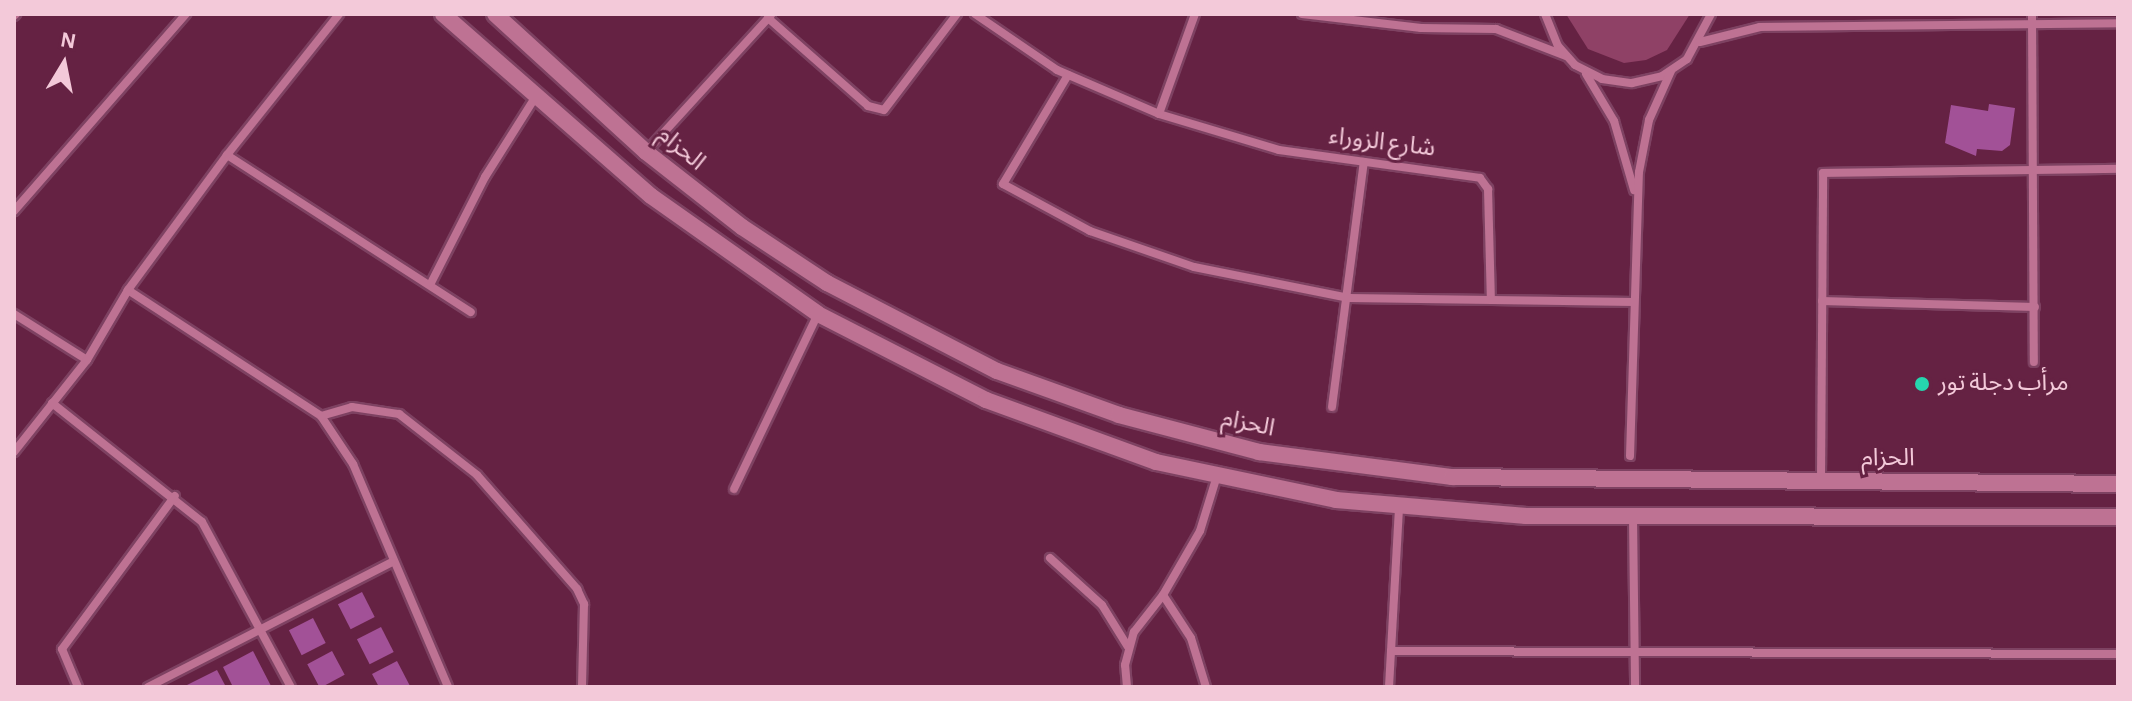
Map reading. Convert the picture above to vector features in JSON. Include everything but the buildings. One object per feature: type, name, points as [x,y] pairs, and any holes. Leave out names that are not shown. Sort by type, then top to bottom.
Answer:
[{"type":"main road","points":[[443,14],[651,196],[818,314],[938,378],[1095,443],[1216,479],[1399,507],[1633,517],[2118,517]]},
{"type":"main road","name":"الحزام","points":[[495,14],[646,152],[774,249],[904,326],[997,371],[1188,435],[1259,452],[1452,477],[2118,484]]},
{"type":"street","points":[[14,211],[186,14]]},
{"type":"street","points":[[14,452],[87,360],[128,290],[227,155],[339,14]]},
{"type":"street","points":[[646,152],[770,16],[868,106],[884,110],[957,14]]},
{"type":"street","name":"شارع الزوراء","points":[[975,14],[1068,75],[1159,114],[1279,150],[1480,178],[1488,189],[1491,300]]},
{"type":"street","points":[[1159,114],[1195,14]]},
{"type":"street","points":[[1302,14],[1421,28],[1496,29],[1566,56],[1584,71],[1614,121],[1636,202]]},
{"type":"street","points":[[1545,14],[1566,56]]},
{"type":"street","points":[[1630,456],[1636,202],[1649,120],[1671,71],[1700,42],[1711,14]]},
{"type":"street","points":[[1700,42],[1760,27],[2033,19],[2118,23]]},
{"type":"street","points":[[2033,19],[2034,362]]},
{"type":"street","points":[[1584,71],[1632,83],[1671,71]]},
{"type":"street","points":[[1068,75],[1003,184],[1090,231],[1194,267],[1349,298],[1634,302]]},
{"type":"street","points":[[431,283],[485,177],[536,96]]},
{"type":"street","points":[[227,155],[431,283],[471,312]]},
{"type":"street","points":[[1332,407],[1349,298],[1364,162]]},
{"type":"street","points":[[1821,483],[1823,173],[2118,169]]},
{"type":"street","points":[[128,290],[321,416],[353,464],[392,562],[448,687]]},
{"type":"street","points":[[1822,301],[2035,307]]},
{"type":"street","points":[[14,314],[87,360]]},
{"type":"street","points":[[734,489],[818,314]]},
{"type":"street","points":[[52,403],[175,496],[215,541],[262,626],[291,687]]},
{"type":"street","points":[[321,416],[334,409],[384,408],[399,414],[477,475],[577,589],[584,604],[582,687]]},
{"type":"street","points":[[1127,687],[1128,647],[1200,531],[1216,479]]},
{"type":"street","points":[[78,687],[62,649],[175,496]]},
{"type":"street","points":[[1389,687],[1399,507]]},
{"type":"street","points":[[1633,517],[1635,687]]},
{"type":"street","points":[[1050,558],[1102,605],[1128,647]]},
{"type":"street","points":[[148,687],[392,562]]},
{"type":"street","points":[[1163,595],[1191,638],[1206,687]]},
{"type":"street","points":[[1391,651],[2118,654]]},
{"type":"shaded area","points":[[1566,14],[1690,14],[1667,50],[1646,60],[1624,63],[1588,49]]},
{"type":"place","name":"مرأب دجلة تور","points":[[1922,384]]}]
